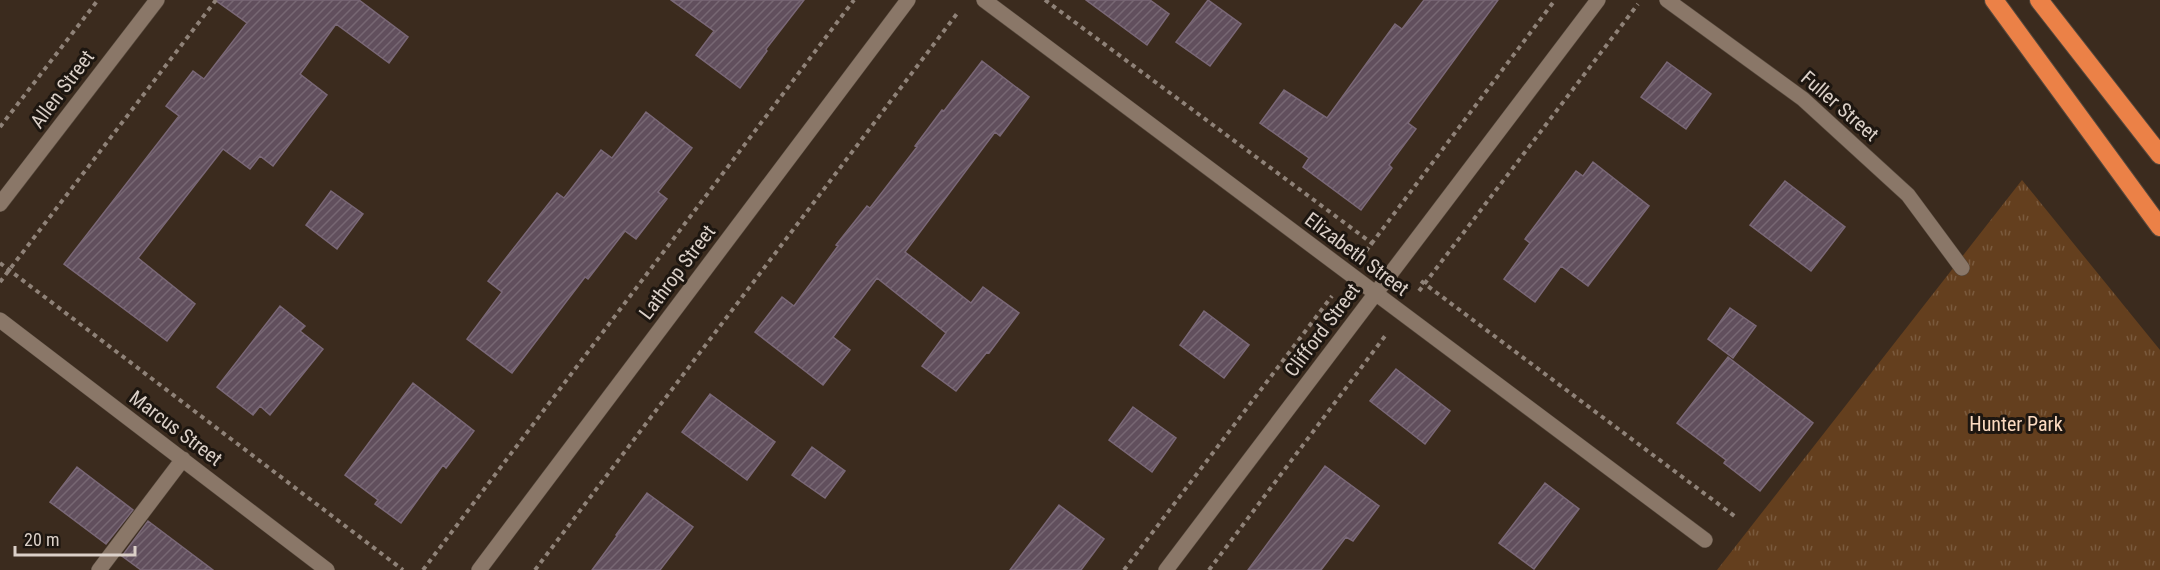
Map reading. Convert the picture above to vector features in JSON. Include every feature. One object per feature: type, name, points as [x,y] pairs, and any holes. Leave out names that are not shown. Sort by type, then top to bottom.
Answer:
[{"type":"highway","points":[[1994,0],[2160,227]]},
{"type":"highway","points":[[2039,0],[2079,54],[2160,154]]},
{"type":"street","name":"Allen Street","points":[[0,204],[156,0]]},
{"type":"street","name":"Lathrop Street","points":[[479,570],[908,0]]},
{"type":"street","name":"Elizabeth Street","points":[[984,0],[1704,540]]},
{"type":"street","name":"Clifford Street","points":[[1166,570],[1598,0]]},
{"type":"street","name":"Fuller Street","points":[[1667,0],[1803,99],[1908,195],[1962,268]]},
{"type":"street","name":"Marcus Street","points":[[0,320],[327,570]]},
{"type":"street","points":[[99,570],[183,459]]},
{"type":"path","points":[[0,127],[98,0]]},
{"type":"path","points":[[0,282],[216,0]]},
{"type":"path","points":[[423,570],[854,0]]},
{"type":"path","points":[[1209,570],[1641,0]]},
{"type":"path","points":[[536,570],[960,9]]},
{"type":"path","points":[[0,263],[403,570]]},
{"type":"green space","name":"Hunter Park","points":[[2022,180],[2160,350],[2160,570],[1717,570]]},
{"type":"building","points":[[215,0],[359,0],[408,37],[389,63],[336,24],[300,74],[327,95],[273,166],[260,156],[250,169],[223,149],[138,258],[195,304],[167,341],[64,264],[179,116],[166,106],[193,71],[204,79],[247,23]]},
{"type":"building","points":[[671,0],[804,0],[766,49],[767,51],[740,88],[696,55],[714,31]]},
{"type":"building","points":[[1086,0],[1150,0],[1169,14],[1147,45]]},
{"type":"building","points":[[1208,0],[1241,24],[1210,66],[1176,42]]},
{"type":"building","points":[[1424,0],[1498,0],[1408,123],[1416,129],[1389,165],[1392,168],[1361,210],[1303,167],[1309,158],[1260,123],[1284,90],[1327,118],[1395,24],[1402,29]]},
{"type":"building","points":[[982,61],[1029,97],[1000,136],[995,132],[905,252],[971,303],[983,287],[1019,313],[956,391],[922,366],[946,333],[877,278],[833,337],[850,350],[823,385],[755,332],[782,297],[794,306],[838,246],[836,245],[867,206],[870,208],[942,110],[944,111]]},
{"type":"building","points":[[1667,62],[1711,94],[1686,129],[1641,97]]},
{"type":"building","points":[[646,112],[692,148],[658,192],[667,199],[636,239],[625,231],[588,279],[585,277],[512,373],[467,339],[502,292],[488,281],[557,193],[564,198],[601,150],[612,158]]},
{"type":"building","points":[[1593,162],[1649,206],[1588,286],[1561,266],[1535,302],[1504,279],[1530,243],[1525,239],[1576,171],[1583,176]]},
{"type":"building","points":[[1785,181],[1845,227],[1811,271],[1750,225]]},
{"type":"building","points":[[331,191],[363,214],[337,249],[306,225]]},
{"type":"building","points":[[280,306],[305,326],[300,331],[323,349],[270,415],[260,406],[253,415],[217,387]]},
{"type":"building","points":[[1730,308],[1756,326],[1733,358],[1708,339]]},
{"type":"building","points":[[1204,311],[1249,345],[1224,378],[1180,345]]},
{"type":"building","points":[[1728,357],[1813,423],[1760,491],[1724,463],[1726,460],[1677,423]]},
{"type":"building","points":[[1396,369],[1450,411],[1425,444],[1370,401]]},
{"type":"building","points":[[413,383],[474,431],[446,468],[443,465],[401,523],[375,504],[378,500],[345,475]]},
{"type":"building","points":[[710,394],[775,442],[747,480],[682,432]]},
{"type":"building","points":[[1133,407],[1176,438],[1152,472],[1109,440]]},
{"type":"building","points":[[812,447],[845,471],[825,498],[792,475]]},
{"type":"building","points":[[1325,466],[1379,506],[1353,541],[1346,537],[1321,570],[1248,570]]},
{"type":"building","points":[[77,467],[133,510],[106,544],[50,502]]},
{"type":"building","points":[[1545,483],[1579,509],[1534,569],[1499,543]]},
{"type":"building","points":[[647,493],[693,527],[660,570],[592,570],[616,535]]},
{"type":"building","points":[[1059,505],[1104,539],[1081,570],[1010,570]]},
{"type":"building","points":[[148,521],[213,570],[141,570],[122,556]]}]
